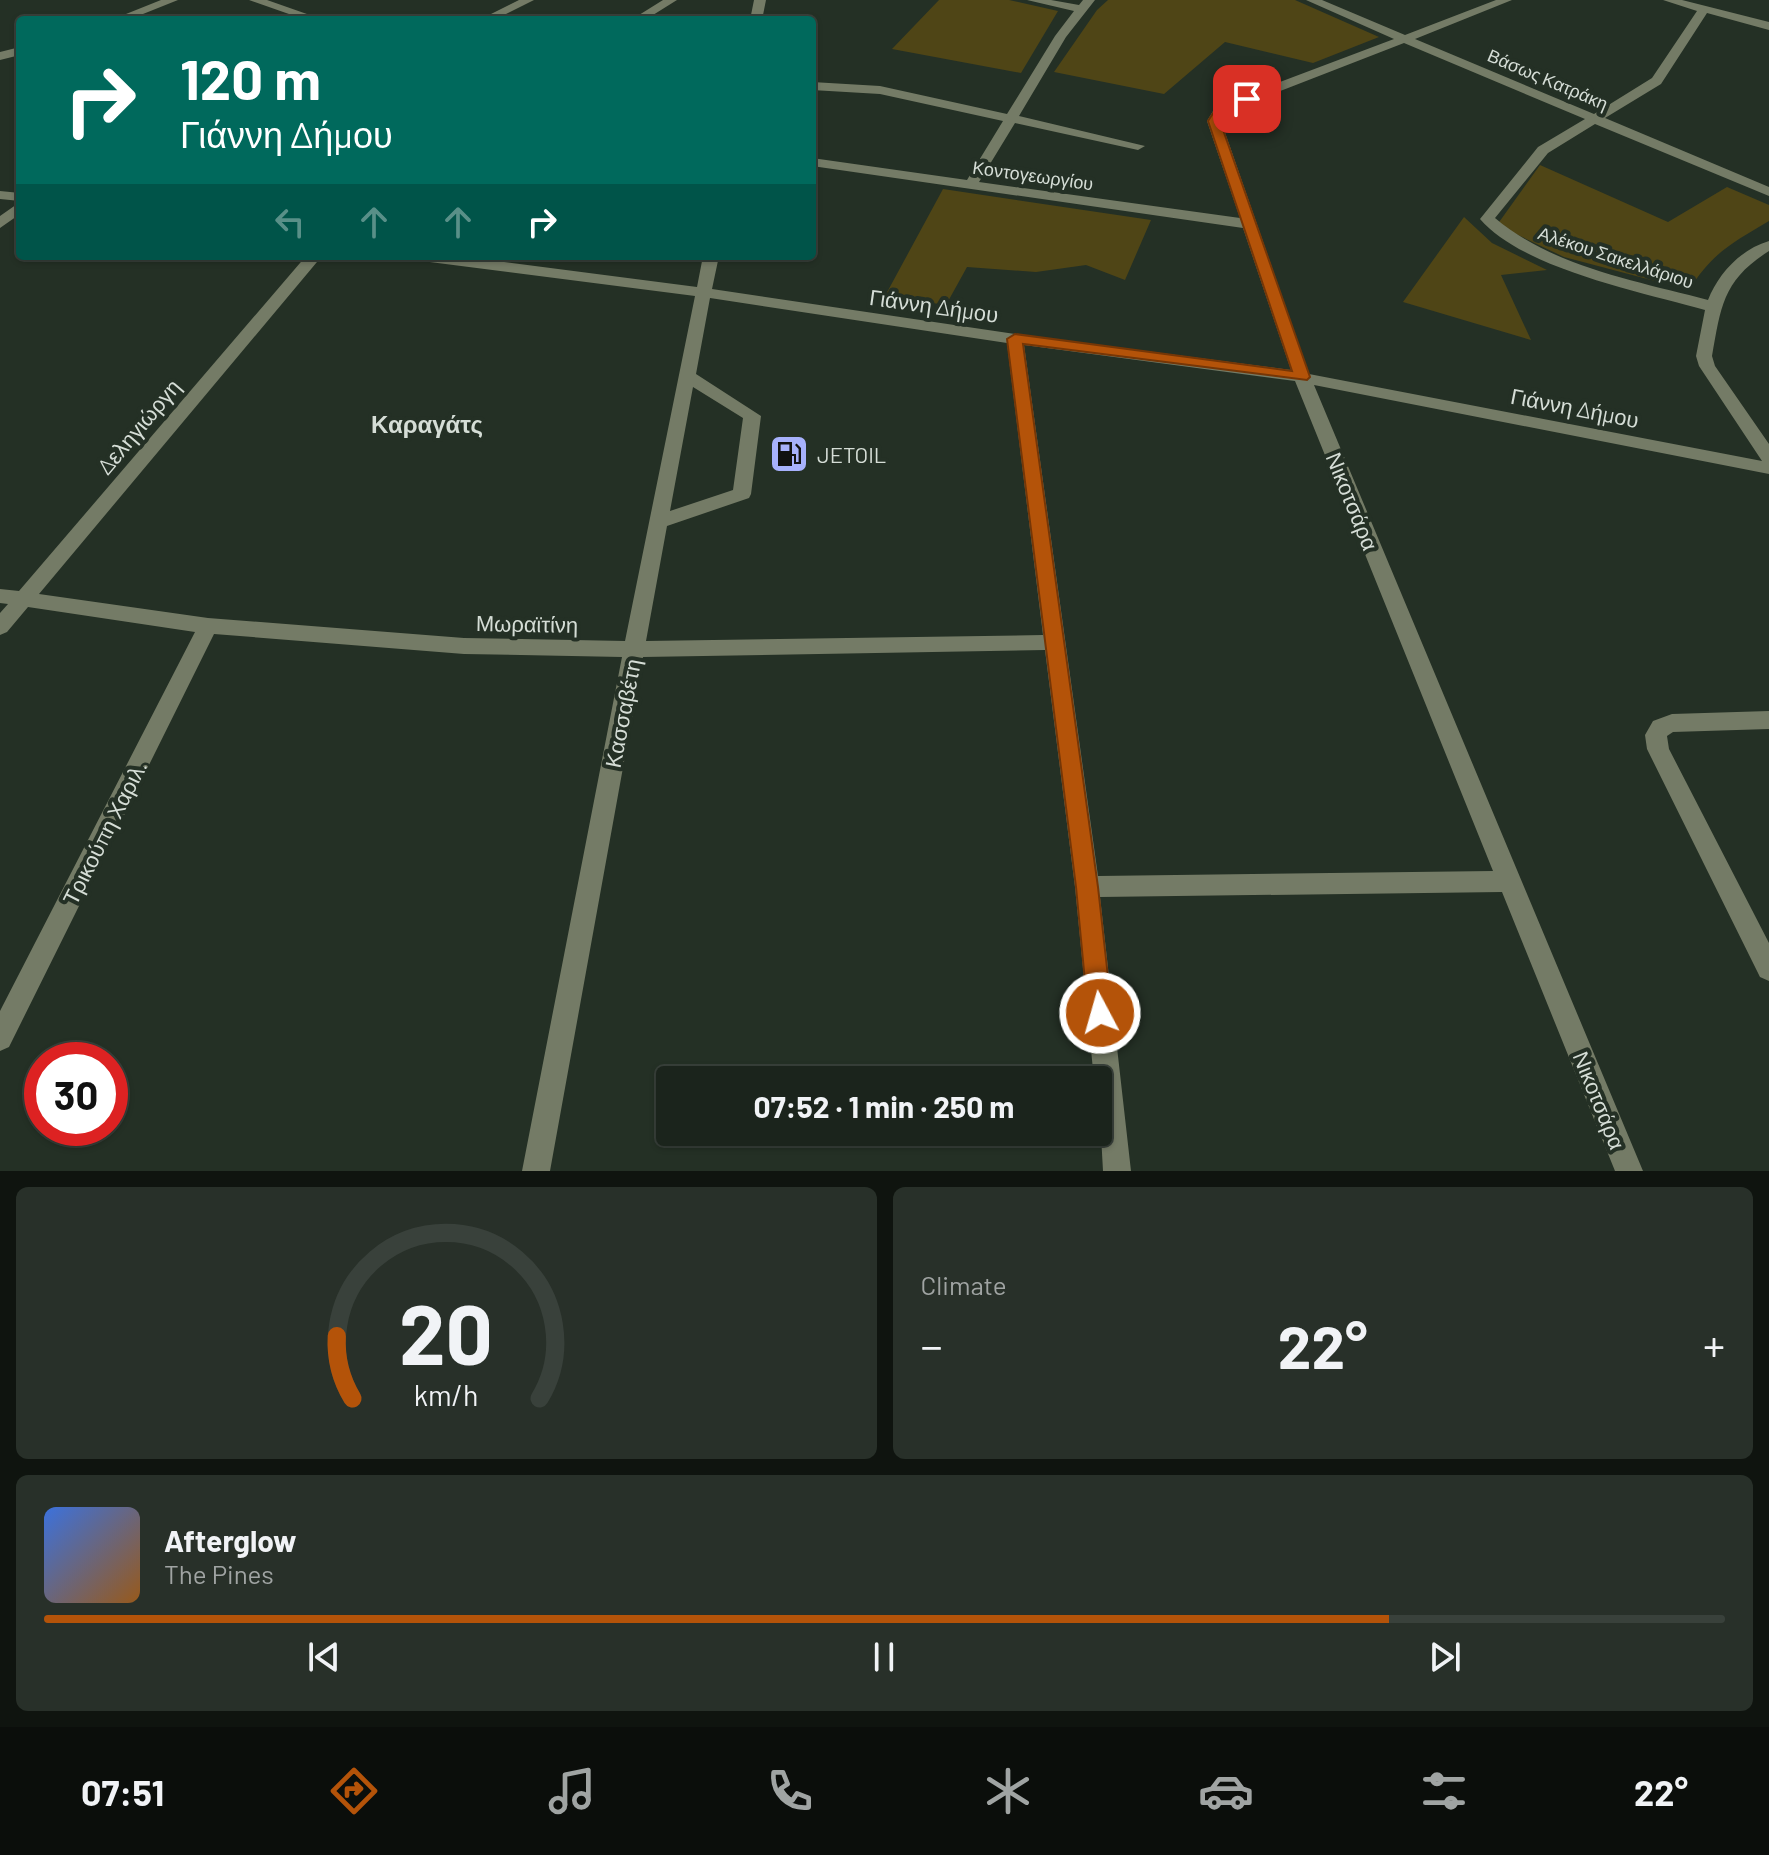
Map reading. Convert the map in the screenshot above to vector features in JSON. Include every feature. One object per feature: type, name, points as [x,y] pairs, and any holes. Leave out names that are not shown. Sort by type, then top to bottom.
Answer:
[{"type":"street","points":[[128,16],[172,0]]},
{"type":"street","points":[[255,0],[305,16]]},
{"type":"street","points":[[494,16],[528,0]]},
{"type":"street","points":[[644,16],[671,0]]},
{"type":"street","points":[[971,184],[1010,117],[1085,5],[1033,0]]},
{"type":"street","name":"Βάσως Κατράκη","points":[[1312,0],[1769,192]]},
{"type":"street","name":"Νικοτσάρα","points":[[1506,0],[1221,109],[1214,121],[1302,377],[1629,1171]]},
{"type":"street","points":[[1669,0],[1769,26]]},
{"type":"street","name":"Αλέκου Σακελλάριου","points":[[1703,11],[1657,81],[1537,155],[1487,219],[1511,240],[1549,257],[1714,307]]},
{"type":"street","points":[[816,86],[880,90],[1138,146]]},
{"type":"street","name":"Κοντογεωργίου","points":[[816,163],[1249,224]]},
{"type":"street","points":[[0,224],[16,210]]},
{"type":"street","points":[[1769,245],[1731,270],[1720,285],[1704,356],[1707,366],[1769,457]]},
{"type":"street","name":"Δεληγιώργη","points":[[0,627],[311,260]]},
{"type":"street","name":"Γιάννη Δήμου","points":[[453,260],[1302,377],[1769,468]]},
{"type":"street","name":"Κασσαβέτη","points":[[536,1171],[710,260]]},
{"type":"street","points":[[1015,339],[1087,887],[1117,1171]]},
{"type":"street","points":[[658,522],[742,494],[752,416],[688,376]]},
{"type":"street","name":"Μωραϊτίνη","points":[[0,596],[208,626],[464,646],[634,649],[1055,642]]},
{"type":"street","name":"Τρικούπη Χαριλ.","points":[[0,1038],[208,626]]},
{"type":"street","points":[[1769,720],[1672,723],[1661,727],[1656,735],[1658,749],[1769,969]]},
{"type":"street","points":[[1087,887],[1509,881]]},
{"type":"shaded area","points":[[939,0],[1009,0],[1058,11],[1021,73],[892,49]]},
{"type":"shaded area","points":[[1108,0],[1295,0],[1379,37],[1313,63],[1225,42],[1164,94],[1054,72],[1097,10]]},
{"type":"shaded area","points":[[1540,165],[1668,222],[1727,187],[1769,205],[1769,221],[1715,258],[1689,290],[1564,257],[1497,225]]},
{"type":"shaded area","points":[[943,189],[1151,220],[1125,280],[1086,265],[1036,272],[967,267],[946,305],[885,296]]},
{"type":"shaded area","points":[[1464,217],[1492,243],[1547,270],[1501,275],[1531,340],[1403,302]]},
{"type":"place","name":"JETOIL","points":[[789,454]]},
{"type":"district","name":"Καραγάτς","points":[[427,423]]},
{"type":"route","points":[[1100,1013],[1087,887],[1015,339],[1302,377],[1214,121],[1221,109],[1247,99]]}]
